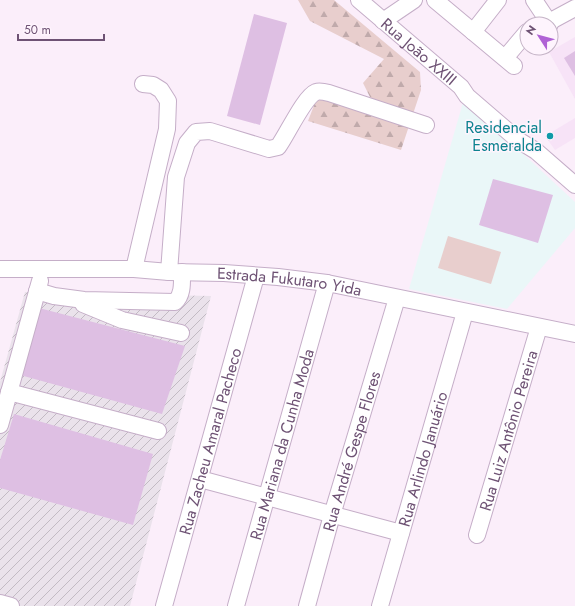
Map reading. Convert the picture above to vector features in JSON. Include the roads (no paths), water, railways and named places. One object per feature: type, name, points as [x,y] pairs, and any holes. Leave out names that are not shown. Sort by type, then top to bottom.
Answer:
[{"type":"street","name":"Rua João XXIII","points":[[359,0],[461,87],[466,96],[518,140],[536,151],[575,185]]},
{"type":"street","points":[[383,20],[414,0]]},
{"type":"street","points":[[435,0],[510,62],[519,46]]},
{"type":"street","points":[[473,32],[498,0]]},
{"type":"street","points":[[534,0],[543,16]]},
{"type":"street","points":[[559,17],[575,8]]},
{"type":"street","points":[[134,270],[167,128],[168,101],[161,90],[153,85],[143,84]]},
{"type":"street","points":[[37,291],[72,299],[175,302],[179,299],[181,292],[176,272],[176,177],[187,144],[196,132],[210,131],[269,149],[278,147],[305,101],[316,92],[329,93],[426,125]]},
{"type":"street","name":"Estrada Fukutaro Yida","points":[[0,269],[134,270],[224,273],[278,277],[327,283],[575,334]]},
{"type":"street","points":[[0,425],[40,280],[41,269]]},
{"type":"street","name":"Rua Zacheu Amaral Pacheco","points":[[164,606],[256,276]]},
{"type":"street","name":"Rua Mariana da Cunha Moda","points":[[236,606],[327,283]]},
{"type":"street","name":"Rua André Gespe Flores","points":[[308,606],[332,515],[397,298]]},
{"type":"street","points":[[72,299],[122,320],[181,333]]},
{"type":"street","name":"Rua Arlindo Januário","points":[[380,606],[465,312]]},
{"type":"street","name":"Rua Luiz Antônio Pereira","points":[[477,535],[539,327]]},
{"type":"street","points":[[9,392],[158,431]]},
{"type":"street","points":[[200,479],[266,498],[401,533]]},
{"type":"street","points":[[0,603],[11,606]]},
{"type":"place","name":"Residencial Esmeralda","points":[[550,136]]}]
